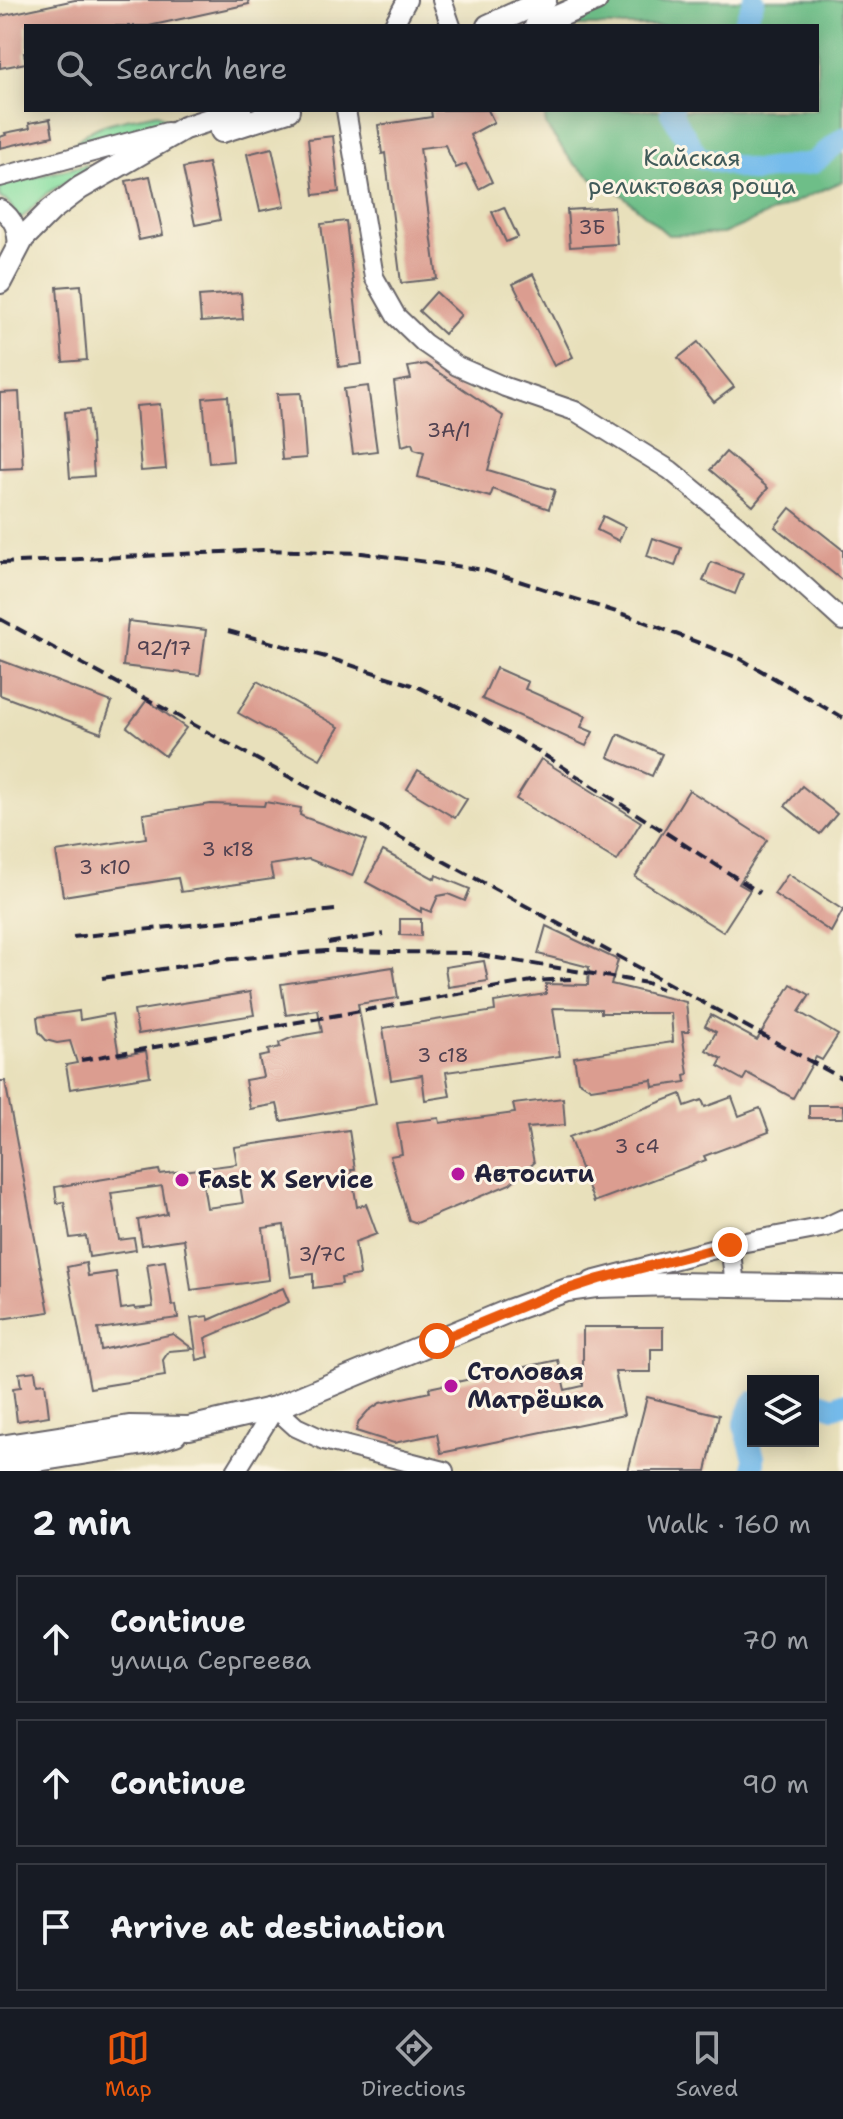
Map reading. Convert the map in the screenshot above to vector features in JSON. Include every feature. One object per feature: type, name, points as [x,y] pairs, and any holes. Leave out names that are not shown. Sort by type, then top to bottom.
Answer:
[{"type":"main road","points":[[492,24],[545,0]]},
{"type":"main road","points":[[541,24],[596,0]]},
{"type":"main road","points":[[0,282],[23,238],[51,210],[80,188],[184,128],[234,112]]},
{"type":"main road","points":[[118,166],[282,112]]},
{"type":"main road","points":[[0,1466],[145,1443],[183,1429],[275,1408],[567,1290],[628,1285],[843,1287]]},
{"type":"main road","points":[[0,1447],[129,1427],[183,1429]]},
{"type":"street","points":[[394,24],[407,0]]},
{"type":"street","points":[[442,0],[450,24]]},
{"type":"street","points":[[346,112],[374,277],[396,316],[424,343],[457,366],[505,387],[575,411],[670,470],[737,525],[843,621]]},
{"type":"street","points":[[0,177],[184,128]]},
{"type":"street","points":[[78,157],[118,166]]},
{"type":"street","points":[[0,209],[10,216],[17,229],[18,247]]},
{"type":"street","points":[[567,1290],[730,1245],[826,1227],[843,1219]]},
{"type":"street","points":[[730,1245],[735,1285]]},
{"type":"street","points":[[236,1471],[275,1408],[296,1427],[324,1440],[444,1471]]},
{"type":"green space","name":"Кайская реликтовая роща","points":[[615,0],[843,0],[843,181],[723,234],[668,235],[614,188],[598,182],[573,163],[546,126],[544,112],[819,112],[819,24],[574,24]]},
{"type":"green space","points":[[158,113],[170,122],[161,129],[66,154],[84,135],[106,124]]},
{"type":"green space","points":[[86,165],[88,170],[47,193],[20,220],[8,202],[0,198],[0,185]]},
{"type":"building","points":[[75,0],[248,0],[249,4],[158,24],[24,24],[24,63],[0,68],[0,16]]},
{"type":"building","points":[[431,112],[489,112],[494,122],[470,135],[492,182],[479,189],[466,164],[456,168],[445,145],[420,148],[437,279],[401,283],[385,153],[382,154],[378,125],[432,117]]},
{"type":"building","points":[[50,119],[53,136],[0,148],[0,137],[5,133],[30,128],[29,123]]},
{"type":"building","points":[[333,136],[339,192],[314,195],[308,139]]},
{"type":"building","points":[[272,148],[285,206],[260,211],[247,154]]},
{"type":"building","points":[[208,163],[220,220],[195,225],[183,168]]},
{"type":"building","points":[[150,176],[163,235],[139,240],[126,181]]},
{"type":"building","points":[[504,207],[518,237],[506,242],[492,212]]},
{"type":"building","points":[[614,207],[617,244],[570,247],[567,210]]},
{"type":"building","points":[[346,221],[362,364],[339,367],[321,224]]},
{"type":"building","points":[[533,274],[573,357],[554,366],[513,284]]},
{"type":"building","points":[[81,285],[87,360],[63,362],[57,287]]},
{"type":"building","points":[[436,292],[461,315],[444,334],[419,311]]},
{"type":"building","points":[[241,293],[243,319],[201,322],[199,296]]},
{"type":"building","points":[[698,342],[734,387],[714,402],[678,358]]},
{"type":"building","points":[[426,364],[503,416],[488,470],[555,490],[549,509],[493,489],[490,497],[418,477],[424,452],[414,449],[412,443],[402,446],[394,382],[411,379],[408,367]]},
{"type":"building","points":[[368,386],[377,451],[353,454],[344,389]]},
{"type":"building","points":[[19,392],[23,468],[0,469],[0,393]]},
{"type":"building","points":[[301,393],[306,458],[282,460],[277,394]]},
{"type":"building","points":[[228,396],[233,461],[209,463],[203,398]]},
{"type":"building","points":[[160,404],[166,469],[141,471],[136,406]]},
{"type":"building","points":[[89,410],[94,476],[70,478],[65,412]]},
{"type":"building","points":[[726,452],[768,488],[753,506],[710,470]]},
{"type":"building","points":[[790,508],[843,550],[843,581],[775,527]]},
{"type":"building","points":[[603,516],[625,527],[619,541],[597,530]]},
{"type":"building","points":[[653,538],[681,548],[675,566],[647,556]]},
{"type":"building","points":[[711,562],[743,574],[735,594],[703,581]]},
{"type":"building","points":[[128,621],[206,630],[200,675],[123,666]]},
{"type":"building","points":[[0,660],[112,702],[101,733],[0,695]]},
{"type":"building","points":[[496,668],[528,682],[525,689],[586,716],[581,727],[593,732],[586,746],[482,699]]},
{"type":"building","points":[[257,681],[339,727],[320,759],[238,713]]},
{"type":"building","points":[[147,700],[186,728],[165,756],[127,727]]},
{"type":"building","points":[[618,734],[662,754],[652,776],[608,757]]},
{"type":"building","points":[[541,759],[641,822],[617,861],[516,799]]},
{"type":"building","points":[[418,770],[467,799],[455,818],[407,789]]},
{"type":"building","points":[[802,786],[837,814],[820,834],[785,806]]},
{"type":"building","points":[[689,790],[767,840],[739,884],[750,890],[723,932],[635,877]]},
{"type":"building","points":[[265,802],[301,808],[300,815],[304,817],[366,840],[352,876],[309,859],[270,865],[273,879],[181,892],[178,878],[63,896],[56,852],[146,838],[143,814],[211,804],[264,806]]},
{"type":"building","points":[[383,851],[435,879],[436,875],[470,889],[465,901],[448,894],[438,896],[431,912],[421,908],[421,912],[366,882]]},
{"type":"building","points":[[788,874],[843,910],[831,932],[774,894]]},
{"type":"building","points":[[400,919],[421,919],[421,936],[400,935]]},
{"type":"building","points":[[546,926],[618,960],[611,984],[686,1002],[689,1032],[682,1032],[688,1074],[685,1075],[686,1082],[653,1087],[652,1080],[591,1089],[578,1081],[574,1057],[673,1042],[671,1013],[601,1013],[601,1009],[553,1008],[560,1056],[446,1072],[450,1096],[425,1100],[422,1075],[391,1080],[383,1028],[495,1011],[494,1002],[546,994],[546,984],[588,985],[589,967],[538,954]]},
{"type":"building","points":[[484,961],[488,981],[448,987],[445,967]]},
{"type":"building","points":[[393,967],[398,998],[358,1004],[376,1104],[281,1121],[277,1104],[250,1109],[245,1080],[263,1077],[259,1057],[269,1055],[268,1050],[280,1047],[279,1043],[293,1037],[322,1032],[318,1010],[286,1015],[281,984]]},
{"type":"building","points":[[791,984],[810,995],[799,1012],[838,1035],[822,1060],[816,1057],[793,1098],[747,1073],[743,1080],[718,1066],[722,1059],[706,1050],[716,1032],[705,1026],[711,1015],[757,1040]]},
{"type":"building","points":[[250,992],[254,1015],[138,1034],[134,1011]]},
{"type":"building","points":[[79,1011],[80,1020],[112,1014],[119,1056],[146,1051],[150,1076],[70,1089],[66,1065],[77,1063],[70,1041],[57,1043],[46,1040],[39,1032],[37,1017]]},
{"type":"building","points":[[0,1081],[5,1081],[49,1312],[0,1319]]},
{"type":"building","points":[[681,1094],[685,1106],[702,1100],[705,1107],[732,1097],[739,1116],[760,1108],[769,1132],[704,1156],[706,1160],[594,1202],[569,1137]]},
{"type":"building","name":"Автосити","points":[[563,1098],[565,1125],[527,1128],[534,1163],[510,1184],[417,1223],[409,1220],[390,1156],[402,1154],[397,1123],[439,1118],[440,1123],[515,1113],[513,1104]]},
{"type":"building","points":[[809,1105],[843,1105],[843,1118],[809,1118]]},
{"type":"building","points":[[349,1130],[357,1207],[366,1204],[377,1234],[355,1242],[360,1275],[341,1278],[342,1284],[313,1288],[313,1274],[291,1277],[284,1225],[263,1228],[269,1280],[191,1290],[184,1239],[142,1245],[138,1220],[167,1214],[162,1186],[111,1193],[119,1240],[134,1238],[136,1250],[89,1257],[86,1236],[70,1238],[64,1202],[57,1203],[55,1187],[159,1170],[160,1174],[237,1164],[234,1147]],"holes":[[[239,1179],[243,1203],[207,1208],[203,1184]]]},
{"type":"building","points":[[165,1261],[172,1306],[176,1305],[178,1318],[98,1329],[101,1350],[173,1334],[193,1349],[169,1351],[163,1360],[165,1376],[90,1388],[67,1267],[86,1263],[88,1276],[116,1272],[121,1309],[135,1309],[153,1307],[147,1264]]},
{"type":"building","points":[[283,1288],[289,1302],[205,1338],[209,1357],[197,1360],[191,1318],[208,1316],[209,1320]]},
{"type":"building","points":[[583,1327],[663,1327],[663,1349],[651,1349],[651,1372],[615,1372],[624,1415],[441,1453],[437,1434],[394,1443],[356,1431],[359,1421],[380,1403],[430,1392],[429,1388],[558,1360],[565,1390],[583,1386]]},
{"type":"building","points":[[35,1371],[37,1384],[45,1383],[49,1416],[17,1421],[13,1388],[21,1387],[19,1373]]},
{"type":"building","points":[[647,1397],[719,1415],[706,1471],[628,1471]]},
{"type":"waterway","points":[[744,24],[754,0]]},
{"type":"waterway","points":[[672,112],[698,157],[754,171],[813,163],[843,138]]},
{"type":"waterway","points":[[819,1402],[834,1407],[843,1403]]},
{"type":"waterway","points":[[747,1417],[744,1425],[747,1435]]},
{"type":"waterway","points":[[751,1447],[754,1471]]},
{"type":"railway","points":[[0,563],[263,550],[362,553],[484,570],[629,616],[741,659],[843,718]]},
{"type":"railway","points":[[0,619],[843,1079]]},
{"type":"railway","points":[[228,631],[326,657],[418,687],[473,714],[538,751],[760,893]]},
{"type":"railway","points":[[73,937],[335,910]]},
{"type":"railway","points":[[328,943],[384,934]]},
{"type":"railway","points":[[102,978],[222,960],[326,951],[468,953],[647,983],[662,989]]},
{"type":"railway","points":[[81,1060],[532,981],[571,979]]},
{"type":"place","name":"Автосити","points":[[458,1174]]},
{"type":"place","name":"Fast X Service","points":[[182,1180]]},
{"type":"place","name":"Столовая Матрёшка","points":[[451,1386]]},
{"type":"route","points":[[437,1341],[547,1296],[599,1279],[730,1245]]}]
